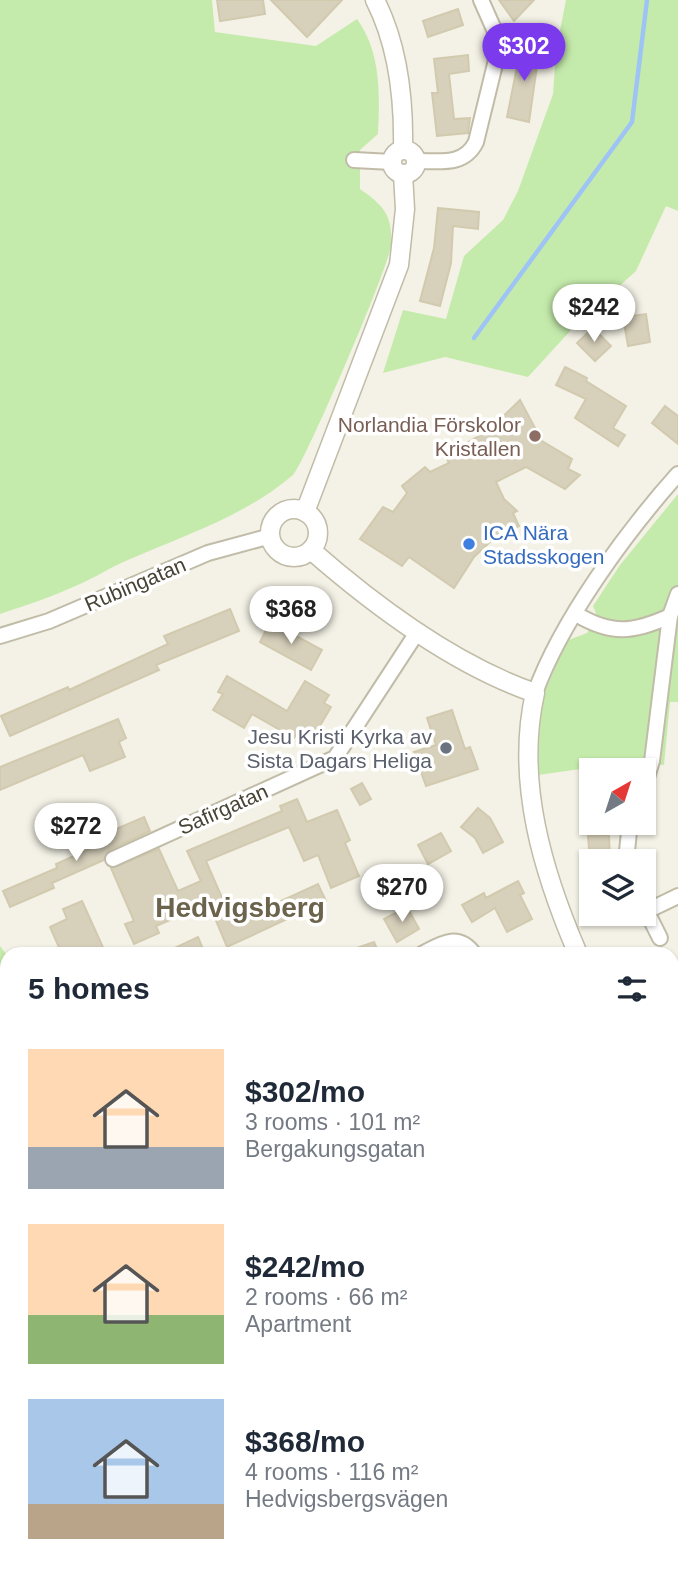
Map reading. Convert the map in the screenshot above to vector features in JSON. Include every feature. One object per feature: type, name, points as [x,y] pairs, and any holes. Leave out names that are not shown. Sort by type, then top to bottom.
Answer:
[{"type":"street","points":[[305,512],[399,265],[405,209],[398,69],[386,22],[375,0]]},
{"type":"street","points":[[354,160],[456,161],[471,153],[498,52],[497,36],[481,0]]},
{"type":"street","points":[[576,947],[536,830],[529,793],[528,726],[535,693],[548,661],[576,614],[631,532],[678,474]]},
{"type":"street","points":[[294,510],[305,512],[314,521],[317,530],[317,538],[311,550],[301,556],[289,556],[278,551],[271,536],[274,521],[282,513],[294,510]]},
{"type":"street","name":"Rubingatan","points":[[0,636],[49,621],[208,553],[271,536]]},
{"type":"street","points":[[311,550],[353,588],[418,631],[493,677],[535,693]]},
{"type":"street","points":[[653,758],[670,616],[678,594]]},
{"type":"street","points":[[576,614],[599,627],[612,630],[641,627],[670,616]]},
{"type":"street","name":"Safirgatan","points":[[120,856],[335,758],[418,631]]},
{"type":"street","points":[[656,905],[678,896]]},
{"type":"street","points":[[654,926],[660,938]]},
{"type":"street","points":[[437,947],[449,941],[462,942],[467,947]]},
{"type":"green space","points":[[0,0],[212,0],[215,32],[316,46],[357,19],[375,59],[379,104],[378,134],[360,150],[360,189],[385,212],[390,226],[391,245],[329,403],[293,475],[255,502],[214,524],[70,588],[0,614]]},
{"type":"green space","points":[[566,0],[678,0],[678,211],[666,206],[636,271],[572,329],[528,377],[445,357],[383,373],[403,310],[446,319],[464,256],[503,220],[518,191],[553,94],[556,51]]},
{"type":"green space","points":[[678,494],[678,702],[670,702],[664,765],[656,765],[656,758],[579,758],[579,769],[538,775],[540,703],[566,641],[587,633],[597,616],[593,606],[620,565]]},
{"type":"building","points":[[217,0],[263,0],[265,14],[220,21]]},
{"type":"building","points":[[271,0],[342,0],[307,37]]},
{"type":"building","points":[[499,0],[534,0],[514,21]]},
{"type":"building","points":[[458,9],[463,25],[428,37],[423,21]]},
{"type":"building","points":[[522,42],[540,45],[529,122],[507,117]]},
{"type":"building","points":[[468,55],[469,71],[449,74],[454,119],[470,118],[468,133],[437,136],[432,93],[438,93],[434,59]]},
{"type":"building","points":[[438,208],[479,212],[478,229],[453,226],[451,263],[440,306],[420,301],[434,248]]},
{"type":"building","points":[[646,314],[650,342],[628,346],[623,317]]},
{"type":"building","points":[[593,328],[611,346],[595,361],[577,343]]},
{"type":"building","points":[[565,367],[587,378],[586,381],[626,406],[613,428],[625,435],[618,446],[575,418],[586,399],[556,385]]},
{"type":"building","points":[[520,400],[542,441],[572,459],[568,469],[580,475],[565,489],[526,467],[496,482],[504,499],[517,511],[513,513],[519,526],[493,539],[474,557],[454,588],[409,557],[402,566],[360,539],[383,507],[393,512],[407,493],[402,486],[425,467],[430,472],[449,463],[445,455],[488,431]]},
{"type":"building","points":[[665,406],[678,416],[678,444],[652,423]]},
{"type":"building","points":[[230,609],[239,631],[156,665],[159,670],[10,736],[1,716],[68,687],[69,690],[168,644],[164,636]]},
{"type":"building","points":[[270,622],[322,650],[311,670],[260,642]]},
{"type":"building","points":[[227,676],[287,711],[305,681],[329,695],[324,703],[331,707],[314,736],[300,728],[294,738],[252,714],[244,728],[213,710],[223,694],[218,692]]},
{"type":"building","name":"Jesu Kristi Kyrka av Sista Dagars Heliga","points":[[452,710],[465,749],[470,747],[478,769],[426,786],[414,752],[436,745],[427,718]]},
{"type":"building","points":[[118,719],[126,738],[119,742],[125,757],[90,771],[83,755],[0,790],[0,767]]},
{"type":"building","points":[[362,783],[371,799],[360,805],[351,789]]},
{"type":"building","points":[[297,799],[307,822],[337,810],[350,840],[345,843],[359,876],[331,888],[318,855],[304,861],[289,827],[206,861],[233,923],[318,884],[326,901],[227,947],[212,911],[208,912],[205,905],[156,926],[159,933],[134,944],[125,924],[134,921],[111,868],[159,849],[178,891],[201,881],[187,851],[282,811],[280,806]]},
{"type":"building","points":[[478,808],[490,818],[503,842],[483,853],[475,838],[461,827]]},
{"type":"building","points":[[144,817],[150,831],[109,850],[104,860],[52,883],[54,888],[10,907],[3,891],[57,868],[56,864],[105,842],[102,835]]},
{"type":"building","points":[[441,833],[451,851],[428,864],[418,845]]},
{"type":"building","points":[[609,835],[610,849],[589,849],[588,836]]},
{"type":"building","points":[[518,881],[524,893],[520,895],[532,919],[507,932],[495,908],[472,922],[462,905],[484,893],[486,898]]},
{"type":"building","points":[[82,901],[103,947],[59,947],[50,927],[67,919],[63,909]]},
{"type":"building","points":[[407,907],[419,929],[397,942],[384,919]]},
{"type":"building","points":[[198,937],[202,947],[177,947]]},
{"type":"building","points":[[374,942],[376,947],[360,947]]},
{"type":"waterway","points":[[474,338],[632,122],[647,0]]},
{"type":"place","name":"Norlandia Förskolor Kristallen","points":[[535,436]]},
{"type":"place","name":"ICA Nära Stadsskogen","points":[[469,544]]},
{"type":"place","name":"Jesu Kristi Kyrka av Sista Dagars Heliga","points":[[446,748]]},
{"type":"district","name":"Hedvigsberg","points":[[240,907]]}]
